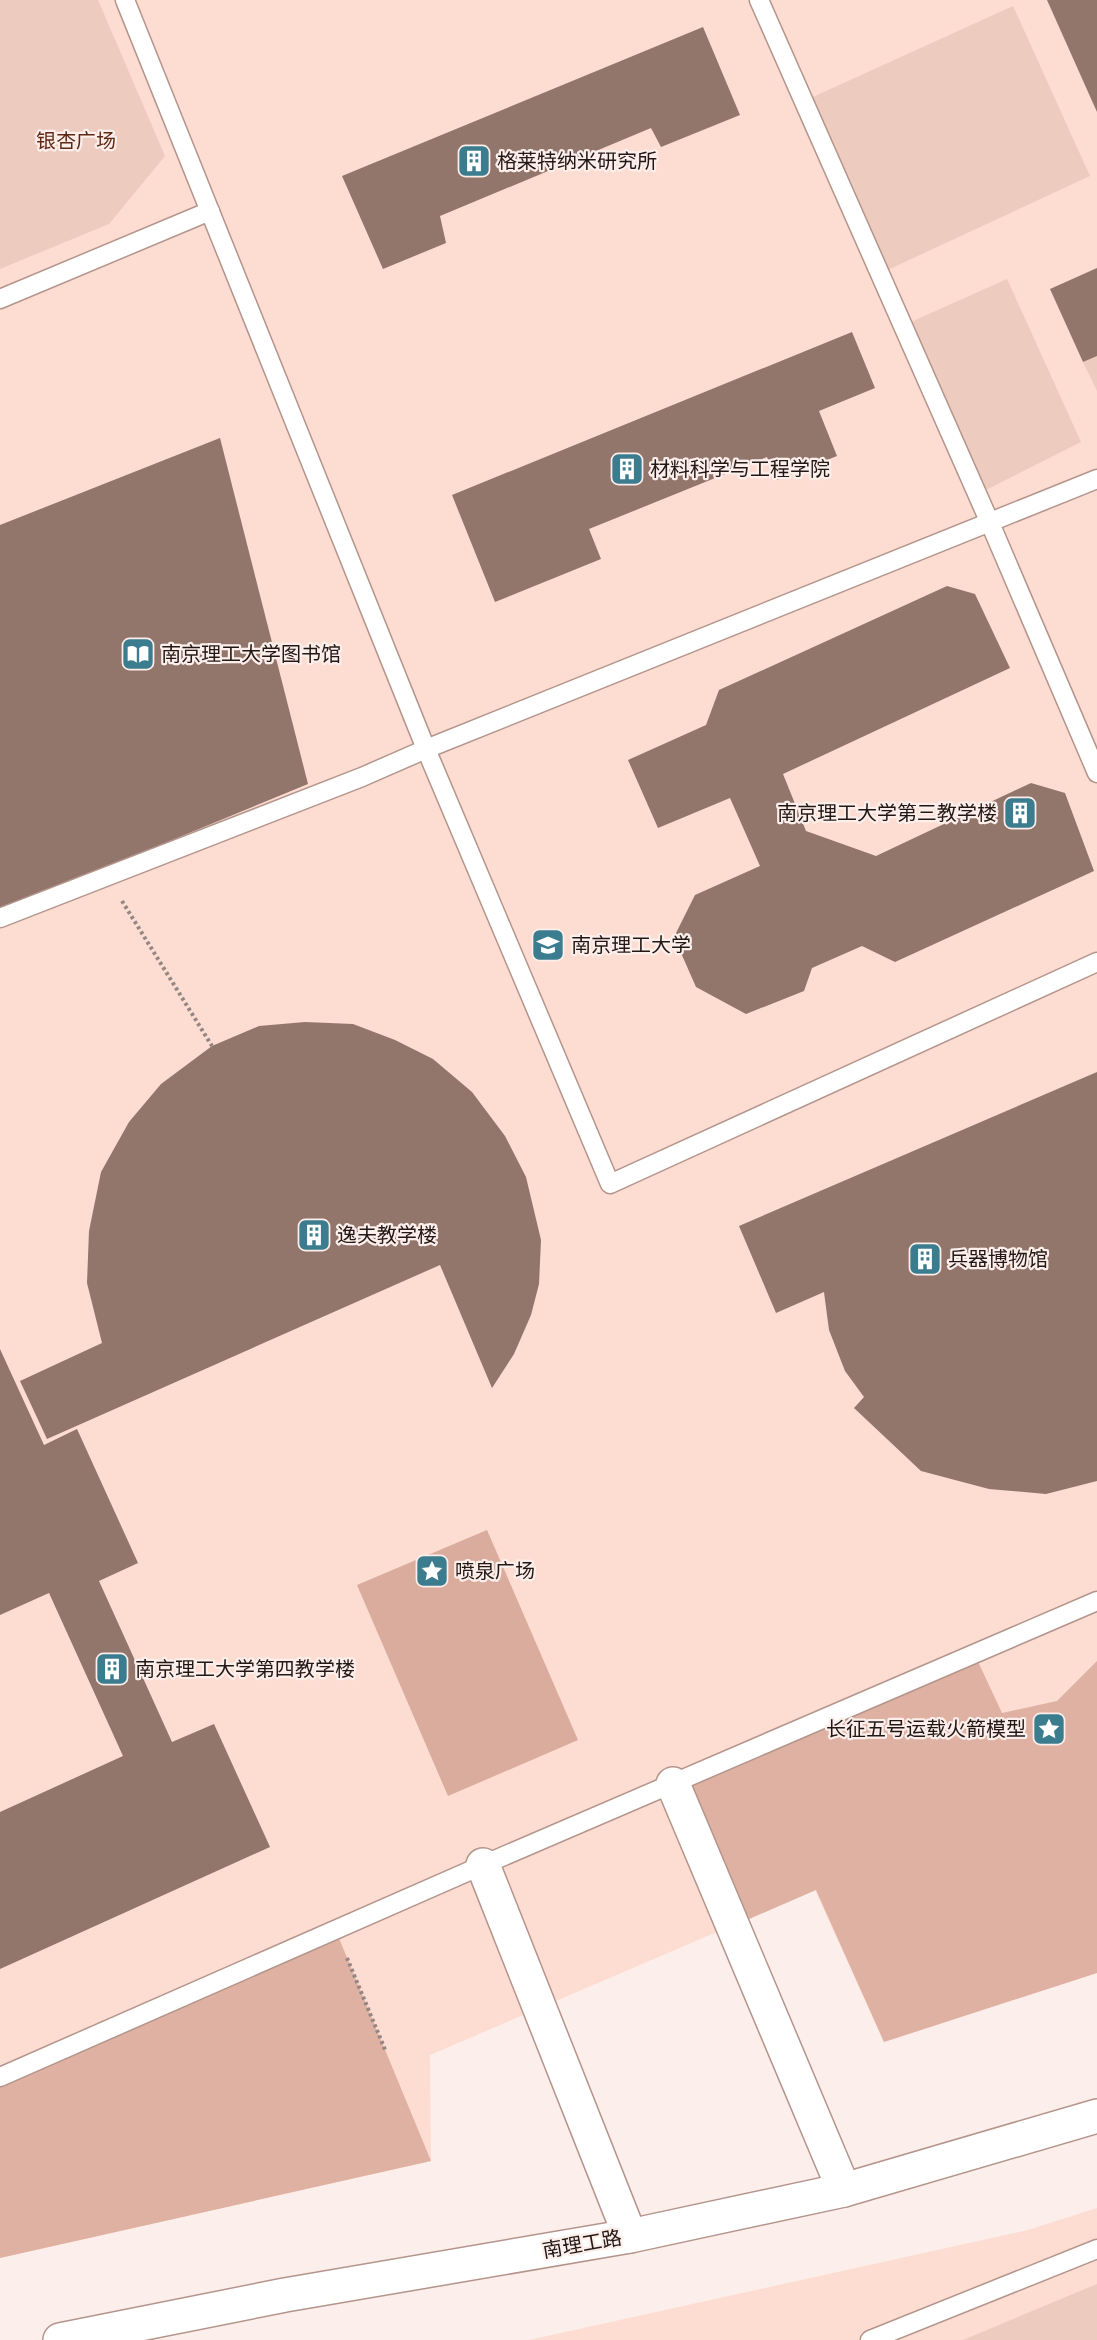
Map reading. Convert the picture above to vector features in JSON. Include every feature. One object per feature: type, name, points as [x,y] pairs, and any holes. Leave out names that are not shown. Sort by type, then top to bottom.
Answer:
[{"type":"street","points":[[673,1784],[844,2190]]},
{"type":"street","points":[[483,1865],[630,2236]]},
{"type":"street","name":"南理工路","points":[[60,2340],[285,2295],[630,2236],[844,2190],[1097,2116]]},
{"type":"lane","points":[[125,0],[426,749],[610,1184],[1097,962]]},
{"type":"lane","points":[[759,0],[990,523],[1097,773]]},
{"type":"lane","points":[[0,299],[210,211]]},
{"type":"lane","points":[[0,918],[362,777],[426,749],[1097,479]]},
{"type":"lane","points":[[0,2077],[483,1865],[1097,1601]]},
{"type":"lane","points":[[870,2340],[1097,2249]]},
{"type":"path","points":[[106,875],[212,1046]]},
{"type":"path","points":[[336,1931],[386,2052]]},
{"type":"shaded area","name":"南京理工大学","points":[[0,0],[1097,0],[1097,1973],[884,2042],[815,1890],[430,2055],[431,2161],[0,2258]]},
{"type":"shaded area","points":[[487,1530],[578,1740],[448,1796],[357,1585]]},
{"type":"shaded area","points":[[974,1653],[1002,1713],[1057,1701],[1097,1661],[1097,1973],[884,2042],[816,1890],[733,1926],[673,1784]]},
{"type":"shaded area","points":[[336,1931],[431,2161],[0,2258],[0,2077]]},
{"type":"shaded area","points":[[1097,2208],[1097,2340],[529,2340],[1028,2230]]},
{"type":"green space","name":"银杏广场","points":[[0,0],[98,0],[165,156],[109,224],[0,269]]},
{"type":"green space","points":[[1013,6],[1090,176],[879,274],[804,101]]},
{"type":"green space","points":[[1007,279],[1081,442],[978,494],[902,326]]},
{"type":"green space","points":[[1097,356],[1097,391],[1083,362]]},
{"type":"green space","points":[[1097,2284],[1097,2340],[963,2340]]},
{"type":"building","points":[[1047,0],[1097,0],[1097,112]]},
{"type":"building","name":"格莱特纳米研究所","points":[[703,27],[740,115],[661,147],[651,128],[440,216],[446,243],[383,269],[342,176]]},
{"type":"building","points":[[1097,268],[1097,356],[1083,362],[1050,289]]},
{"type":"building","name":"材料科学与工程学院","points":[[852,332],[875,388],[819,411],[837,456],[777,480],[767,457],[589,529],[601,559],[495,602],[452,495]]},
{"type":"building","name":"南京理工大学图书馆","points":[[220,438],[308,784],[0,911],[0,525]]},
{"type":"building","name":"南京理工大学第三教学楼","points":[[947,586],[975,594],[1010,668],[783,774],[806,831],[876,856],[1031,783],[1065,793],[1094,871],[895,962],[862,946],[812,968],[804,991],[746,1014],[696,987],[674,937],[695,895],[760,866],[730,798],[658,828],[628,760],[706,725],[719,690]]},
{"type":"building","name":"逸夫教学楼","points":[[305,1022],[353,1024],[395,1040],[433,1059],[472,1092],[505,1136],[526,1177],[541,1240],[539,1284],[531,1315],[514,1354],[492,1388],[440,1265],[47,1439],[20,1381],[102,1343],[87,1283],[89,1231],[101,1172],[129,1122],[161,1084],[212,1046],[259,1026]]},
{"type":"building","name":"兵器博物馆","points":[[1097,1072],[1097,1481],[1046,1494],[989,1489],[921,1471],[854,1408],[864,1397],[845,1371],[829,1330],[824,1292],[776,1313],[739,1226]]},
{"type":"building","name":"南京理工大学第四教学楼","points":[[0,1349],[44,1445],[77,1429],[138,1563],[99,1581],[172,1742],[214,1724],[270,1847],[0,1969],[0,1812],[123,1756],[49,1593],[0,1615]]},
{"type":"place","name":"格莱特纳米研究所","points":[[474,161]]},
{"type":"place","name":"材料科学与工程学院","points":[[627,469]]},
{"type":"place","name":"南京理工大学图书馆","points":[[138,654]]},
{"type":"place","name":"南京理工大学第三教学楼","points":[[1020,813]]},
{"type":"place","name":"南京理工大学","points":[[548,945]]},
{"type":"place","name":"逸夫教学楼","points":[[314,1235]]},
{"type":"place","name":"兵器博物馆","points":[[925,1259]]},
{"type":"place","name":"喷泉广场","points":[[432,1571]]},
{"type":"place","name":"南京理工大学第四教学楼","points":[[112,1669]]},
{"type":"place","name":"长征五号运载火箭模型","points":[[1049,1729]]}]
